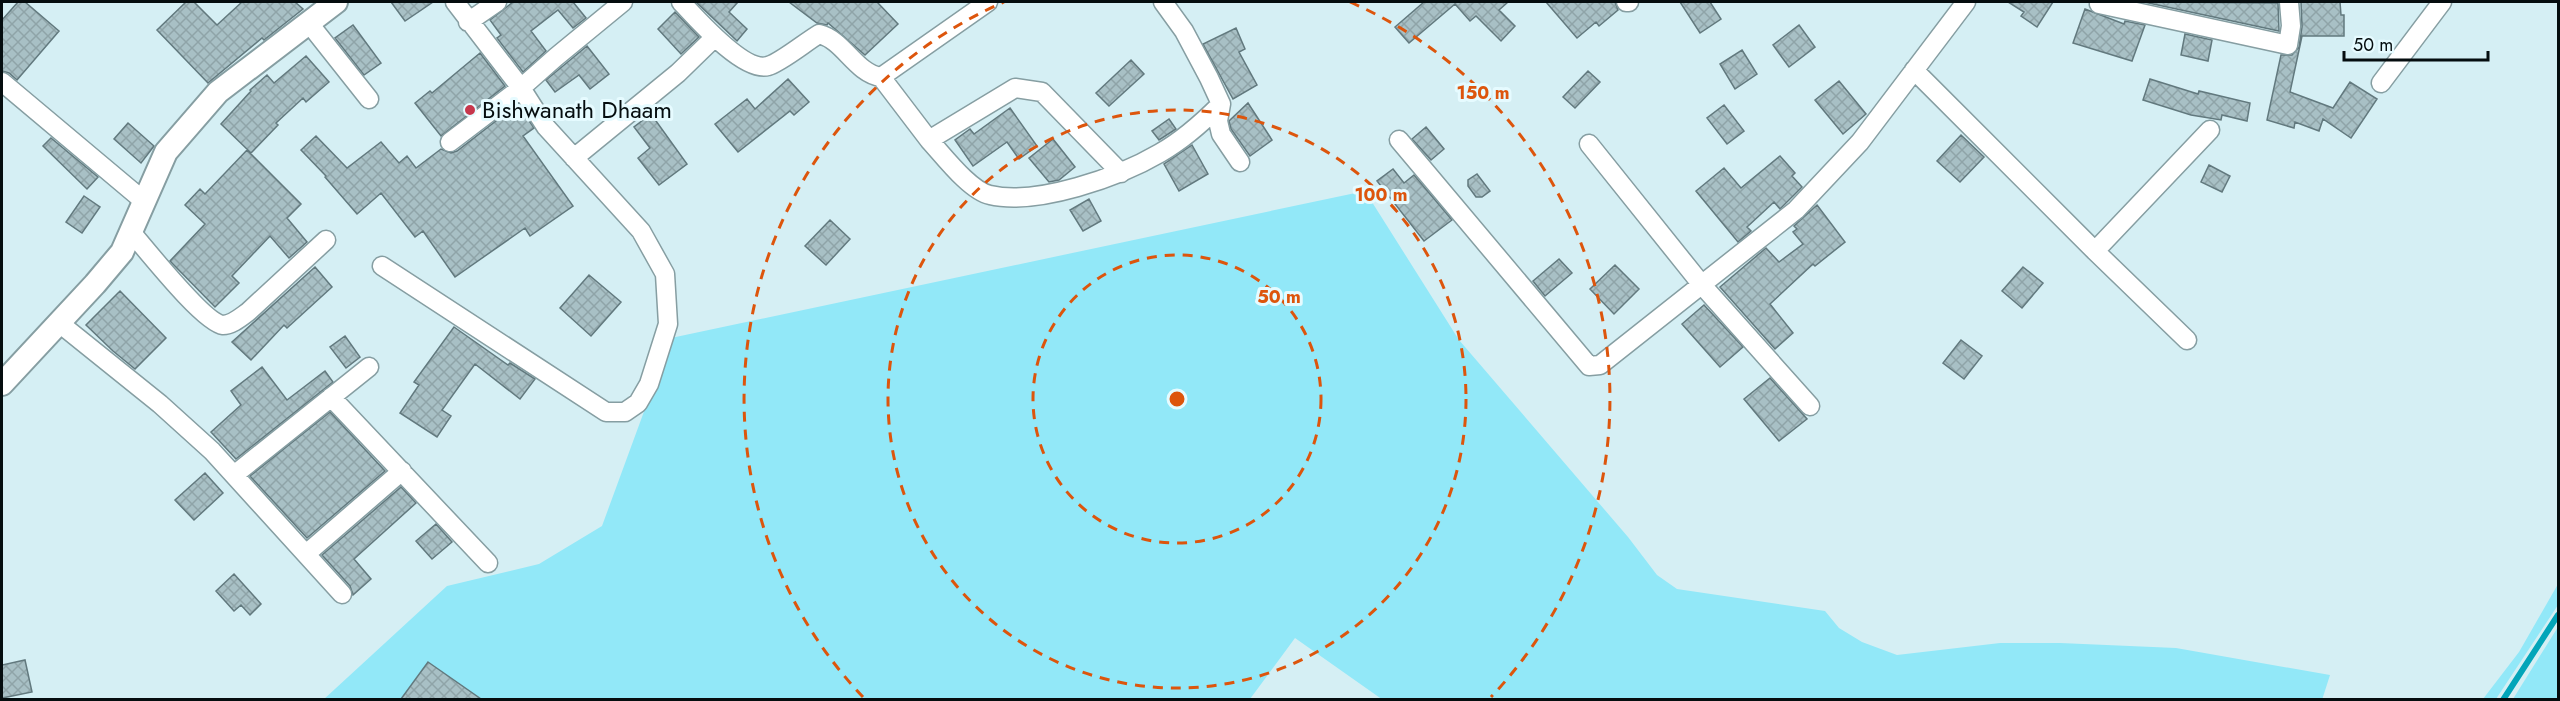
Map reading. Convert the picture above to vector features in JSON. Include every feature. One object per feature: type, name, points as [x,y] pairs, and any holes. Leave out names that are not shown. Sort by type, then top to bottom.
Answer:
[{"type":"street","points":[[2,384],[122,252],[166,152],[218,92],[336,2]]},
{"type":"street","points":[[382,266],[606,412],[625,412],[638,403],[649,384],[668,324],[665,274],[641,231],[546,128],[521,88],[454,2]]},
{"type":"street","points":[[468,22],[498,2]]},
{"type":"street","points":[[450,142],[521,88],[623,2]]},
{"type":"street","points":[[681,2],[715,37],[750,65],[767,67],[819,34],[828,36],[871,76],[881,77],[988,2]]},
{"type":"street","points":[[1163,2],[1184,31],[1221,104],[1218,121],[1221,134],[1240,162]]},
{"type":"street","points":[[1399,140],[1589,366],[1600,365],[1796,210],[1860,142],[1966,2]]},
{"type":"street","points":[[2098,2],[2288,45],[2291,26],[2289,2]]},
{"type":"street","points":[[2381,83],[2442,2]]},
{"type":"street","points":[[308,22],[369,99]]},
{"type":"street","points":[[574,158],[678,73],[715,37]]},
{"type":"street","points":[[1914,70],[2187,340]]},
{"type":"street","points":[[881,77],[929,140],[969,182],[988,195],[1021,197],[1047,195],[1121,172],[1159,154],[1187,135],[1221,104]]},
{"type":"street","points":[[2,82],[145,202]]},
{"type":"street","points":[[929,140],[1016,87],[1028,88],[1042,92],[1121,172]]},
{"type":"street","points":[[2095,251],[2210,130]]},
{"type":"street","points":[[1590,144],[1702,285],[1810,406]]},
{"type":"street","points":[[131,231],[193,303],[214,322],[224,325],[235,322],[248,312],[326,240]]},
{"type":"street","points":[[58,322],[160,404],[212,451],[342,594]]},
{"type":"street","points":[[234,475],[369,367]]},
{"type":"street","points":[[331,397],[488,563]]},
{"type":"street","points":[[306,554],[402,471]]},
{"type":"shaded area","points":[[1365,191],[1459,340],[1628,537],[1657,575],[1677,589],[1825,611],[1839,628],[1862,642],[1897,655],[2000,643],[2176,648],[2330,675],[2322,700],[1383,700],[1295,638],[1250,699],[323,700],[447,586],[539,564],[602,526],[671,338]]},
{"type":"shaded area","points":[[2558,584],[2558,605],[2496,699],[2483,699],[2519,652]]},
{"type":"shaded area","points":[[2558,627],[2558,699],[2513,699]]},
{"type":"building","points":[[18,2],[25,2],[59,31],[17,80],[9,73],[2,71],[2,20]]},
{"type":"building","points":[[186,2],[194,2],[217,25],[242,2],[295,2],[303,9],[264,40],[262,38],[208,83],[157,30]]},
{"type":"building","points":[[391,2],[433,2],[405,21]]},
{"type":"building","points":[[513,2],[573,2],[586,18],[573,28],[558,10],[531,31],[546,51],[523,72],[497,38],[501,35],[490,20]]},
{"type":"building","points":[[696,2],[738,2],[729,12],[747,29],[737,41]]},
{"type":"building","points":[[789,2],[877,2],[898,24],[865,55],[828,23],[827,25],[817,23]]},
{"type":"building","points":[[1424,2],[1508,2],[1499,10],[1515,26],[1501,41],[1476,16],[1470,21],[1455,4],[1409,43],[1395,27]]},
{"type":"building","points":[[1546,2],[1615,2],[1618,10],[1599,26],[1596,22],[1577,38]]},
{"type":"building","points":[[1680,2],[1710,2],[1721,19],[1700,33]]},
{"type":"building","points":[[2008,2],[2053,2],[2037,27],[2021,16],[2024,12]]},
{"type":"building","points":[[2144,2],[2278,3],[2279,31]]},
{"type":"building","points":[[2301,2],[2340,2],[2341,15],[2344,15],[2344,36],[2302,36],[2290,92],[2333,108],[2350,82],[2377,99],[2351,138],[2323,119],[2319,131],[2295,122],[2294,128],[2267,120],[2281,55],[2292,55],[2299,47],[2302,27]]},
{"type":"building","points":[[2085,9],[2124,24],[2125,21],[2145,25],[2132,61],[2073,43]]},
{"type":"building","points":[[675,12],[699,37],[681,54],[658,29]]},
{"type":"building","points":[[353,25],[381,63],[364,75],[335,38]]},
{"type":"building","points":[[1799,25],[1815,47],[1789,67],[1773,45]]},
{"type":"building","points":[[1236,28],[1245,49],[1239,52],[1257,85],[1233,99],[1203,44]]},
{"type":"building","points":[[2185,34],[2212,40],[2208,61],[2181,55]]},
{"type":"building","points":[[587,46],[609,74],[590,89],[579,75],[555,92],[546,80]]},
{"type":"building","points":[[1742,50],[1757,74],[1735,89],[1720,64]]},
{"type":"building","points":[[480,53],[505,86],[441,136],[415,103],[430,91],[432,93]]},
{"type":"building","points":[[306,56],[329,82],[306,102],[303,98],[276,123],[278,125],[251,153],[221,124],[250,90],[267,75],[274,83]]},
{"type":"building","points":[[1131,60],[1144,74],[1109,106],[1096,93]]},
{"type":"building","points":[[1588,71],[1600,82],[1575,108],[1563,97]]},
{"type":"building","points":[[788,79],[809,102],[794,115],[790,111],[738,152],[715,124],[747,99],[755,109]]},
{"type":"building","points":[[2150,79],[2198,94],[2199,91],[2250,103],[2247,121],[2222,115],[2221,120],[2191,115],[2143,100]]},
{"type":"building","points":[[1839,81],[1866,114],[1843,134],[1815,100]]},
{"type":"building","points":[[1248,103],[1272,140],[1250,156],[1231,129],[1229,121]]},
{"type":"building","points":[[518,104],[534,128],[523,136],[573,206],[530,236],[525,228],[455,277],[423,231],[415,237],[381,193],[357,214],[301,150],[316,136],[347,168],[381,142],[399,163],[407,156],[416,168],[441,149],[451,153],[457,151]]},
{"type":"building","points":[[1724,105],[1744,131],[1727,144],[1707,118]]},
{"type":"building","points":[[1010,108],[1037,146],[1019,159],[1007,142],[973,166],[955,140],[970,129],[974,134]]},
{"type":"building","points":[[651,114],[687,164],[659,185],[638,158],[650,148],[634,127]]},
{"type":"building","points":[[1169,119],[1176,129],[1159,140],[1152,131]]},
{"type":"building","points":[[128,123],[154,146],[141,163],[114,139]]},
{"type":"building","points":[[1426,127],[1444,149],[1431,160],[1412,139]]},
{"type":"building","points":[[1961,135],[1984,157],[1960,182],[1937,161]]},
{"type":"building","points":[[51,138],[98,177],[87,189],[43,146]]},
{"type":"building","points":[[1053,139],[1075,167],[1059,180],[1049,182],[1029,158]]},
{"type":"building","points":[[1192,145],[1208,174],[1179,191],[1164,164]]},
{"type":"building","points":[[247,150],[301,204],[287,218],[307,242],[289,258],[270,236],[232,276],[239,283],[215,307],[170,261],[205,224],[185,205],[200,189],[205,194]]},
{"type":"building","points":[[1780,156],[1795,173],[1792,176],[1802,187],[1780,209],[1774,202],[1747,227],[1751,231],[1738,242],[1696,191],[1724,168],[1741,188]]},
{"type":"building","points":[[2209,165],[2230,176],[2222,192],[2201,182]]},
{"type":"building","points":[[1393,169],[1404,183],[1414,175],[1452,220],[1424,241],[1377,181]]},
{"type":"building","points":[[1477,174],[1490,191],[1482,197],[1476,197],[1468,186],[1468,180]]},
{"type":"building","points":[[84,196],[100,207],[82,233],[66,222]]},
{"type":"building","points":[[1089,199],[1101,221],[1083,231],[1070,210]]},
{"type":"building","points":[[1817,205],[1845,242],[1815,266],[1813,264],[1770,304],[1793,333],[1775,349],[1720,287],[1766,248],[1779,262],[1803,244],[1793,232],[1797,229],[1794,226]]},
{"type":"building","points":[[830,220],[850,239],[826,265],[805,246]]},
{"type":"building","points":[[1559,259],[1572,273],[1545,296],[1533,281]]},
{"type":"building","points":[[1615,265],[1639,289],[1614,314],[1590,289]]},
{"type":"building","points":[[315,267],[332,287],[287,328],[284,325],[251,360],[232,342]]},
{"type":"building","points":[[2023,267],[2043,283],[2022,308],[2002,291]]},
{"type":"building","points":[[589,275],[621,302],[591,336],[560,308]]},
{"type":"building","points":[[120,291],[166,338],[135,369],[86,325]]},
{"type":"building","points":[[1704,305],[1743,347],[1720,367],[1682,324]]},
{"type":"building","points":[[454,327],[508,365],[510,363],[535,379],[520,399],[475,364],[442,410],[451,416],[437,437],[400,413],[419,385],[414,382]]},
{"type":"building","points":[[345,336],[360,357],[346,368],[330,347]]},
{"type":"building","points":[[1961,340],[1982,356],[1964,379],[1943,363]]},
{"type":"building","points":[[262,367],[287,400],[325,371],[333,382],[236,459],[211,432],[241,405],[231,391]]},
{"type":"building","points":[[1770,378],[1807,419],[1779,441],[1744,399]]},
{"type":"building","points":[[330,412],[385,471],[307,538],[250,476]]},
{"type":"building","points":[[205,473],[223,493],[194,520],[175,500]]},
{"type":"building","points":[[401,487],[416,503],[354,559],[371,579],[353,595],[350,586],[322,555]]},
{"type":"building","points":[[436,524],[452,542],[432,559],[416,541]]},
{"type":"building","points":[[234,574],[261,604],[250,615],[241,605],[234,611],[216,591]]},
{"type":"building","points":[[25,660],[32,692],[2,698],[2,665]]},
{"type":"building","points":[[428,662],[481,699],[401,699]]},
{"type":"waterway","points":[[2503,700],[2558,615]]},
{"type":"place","name":"Bishwanath Dhaam","points":[[470,110]]}]
